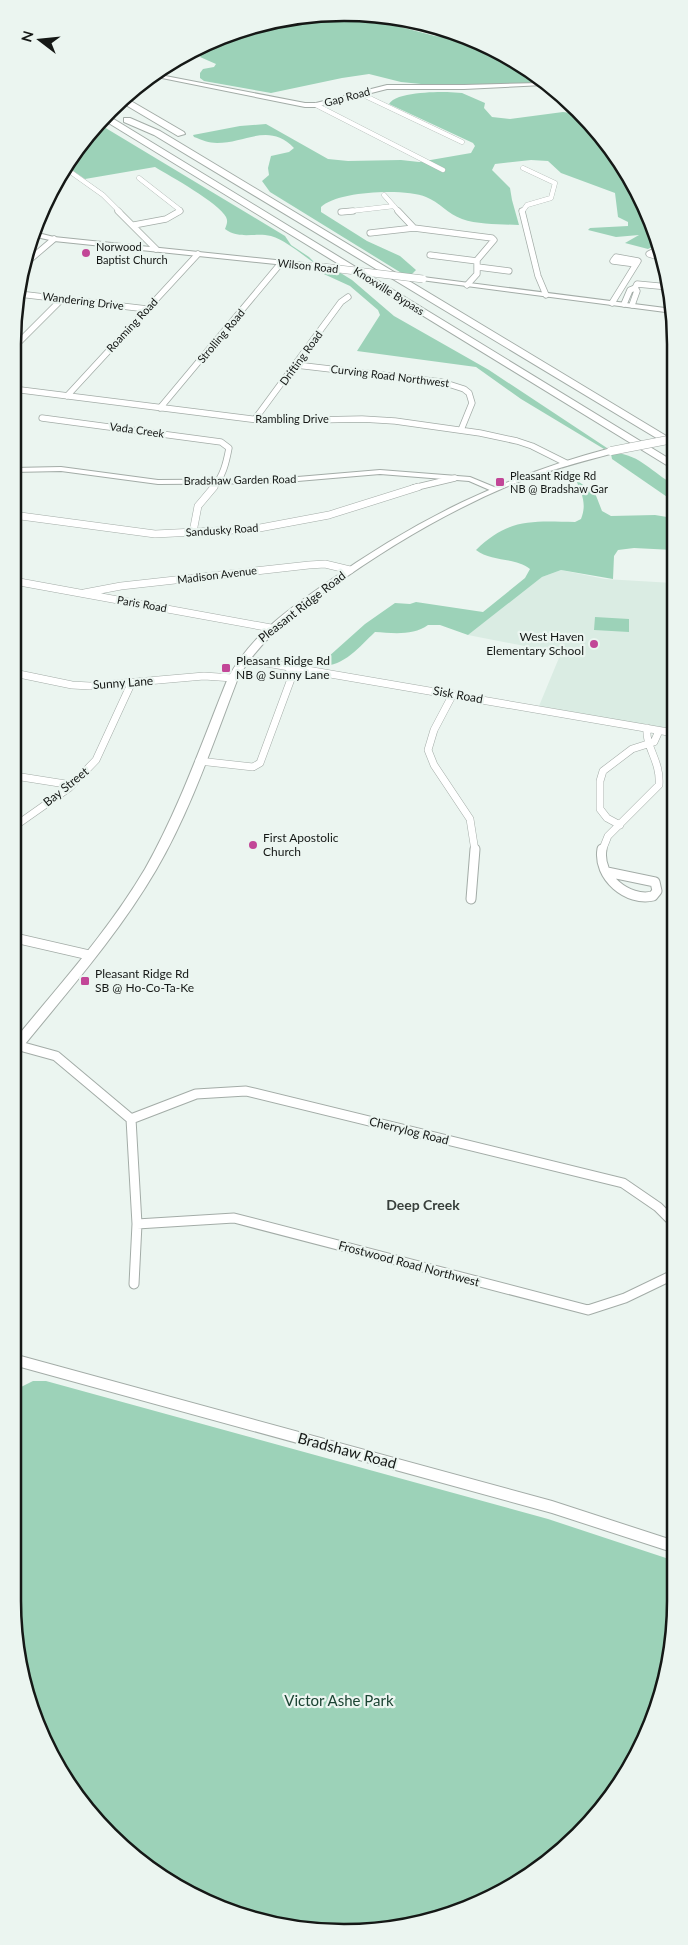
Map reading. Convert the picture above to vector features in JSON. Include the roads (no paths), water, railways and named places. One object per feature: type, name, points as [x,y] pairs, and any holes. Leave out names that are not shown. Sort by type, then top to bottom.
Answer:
[{"type":"highway","points":[[128,104],[186,138]]},
{"type":"highway","name":"Knoxville Bypass","points":[[117,115],[157,133],[667,441]]},
{"type":"highway","name":"Knoxville Bypass","points":[[111,121],[667,462]]},
{"type":"highway","points":[[209,154],[252,187],[257,194]]},
{"type":"main road","name":"Pleasant Ridge Road","points":[[21,1039],[125,909],[150,869],[167,837],[233,678],[243,659],[271,628],[381,548],[495,489],[566,463],[611,450],[667,440]]},
{"type":"street","name":"Gap Road","points":[[165,76],[293,104],[316,105],[387,87],[535,84]]},
{"type":"street","points":[[359,94],[462,142]]},
{"type":"street","points":[[316,105],[442,170]]},
{"type":"street","points":[[523,168],[555,183],[551,198],[527,205],[522,210],[538,276],[546,295]]},
{"type":"street","points":[[71,172],[103,195],[156,249]]},
{"type":"street","points":[[134,225],[171,217],[178,214],[180,210],[139,178]]},
{"type":"street","points":[[384,195],[414,228]]},
{"type":"street","points":[[341,212],[394,206]]},
{"type":"street","points":[[370,232],[414,228],[492,238],[494,240],[478,261],[477,274],[468,285]]},
{"type":"street","name":"Wilson Road","points":[[40,236],[54,239],[314,266],[665,309]]},
{"type":"street","points":[[33,257],[54,239]]},
{"type":"street","name":"Roaming Road","points":[[66,396],[198,254]]},
{"type":"street","points":[[430,255],[478,261]]},
{"type":"street","name":"Strolling Road","points":[[160,408],[281,263]]},
{"type":"street","points":[[612,303],[636,264]]},
{"type":"street","points":[[478,268],[508,271]]},
{"type":"street","points":[[624,304],[630,290],[635,288],[637,284],[662,286]]},
{"type":"street","points":[[632,305],[637,291],[635,288]]},
{"type":"street","name":"Wandering Drive","points":[[25,295],[147,308]]},
{"type":"street","name":"Drifting Road","points":[[255,420],[341,302],[348,297]]},
{"type":"street","points":[[21,339],[62,299]]},
{"type":"street","name":"Curving Road Northwest","points":[[296,365],[442,382],[464,388],[471,393],[473,399],[461,430]]},
{"type":"street","name":"Rambling Drive","points":[[21,390],[255,420],[375,420],[461,430],[517,441],[532,446],[566,463]]},
{"type":"street","name":"Vada Creek","points":[[42,418],[221,442],[229,448],[226,466],[220,480],[217,482]]},
{"type":"street","name":"Bradshaw Garden Road","points":[[21,470],[61,469],[158,482],[274,481],[380,472],[470,480],[495,489]]},
{"type":"street","name":"Sandusky Road","points":[[21,516],[155,534],[254,529],[329,515],[398,492],[455,478]]},
{"type":"street","points":[[192,532],[198,506],[217,482]]},
{"type":"street","name":"Madison Avenue","points":[[84,593],[122,586],[309,565],[325,564],[350,570]]},
{"type":"street","name":"Paris Road","points":[[21,582],[271,628]]},
{"type":"street","name":"Sisk Road","points":[[243,659],[667,733]]},
{"type":"street","points":[[199,761],[252,767],[260,763],[291,679],[288,674],[292,666]]},
{"type":"street","name":"Sunny Lane","points":[[21,675],[72,685],[90,686],[131,684],[204,676],[233,678]]},
{"type":"street","name":"Bay Street","points":[[21,822],[72,785],[88,771],[96,760],[131,684]]},
{"type":"street","points":[[453,694],[431,737],[428,750],[432,762],[460,800],[471,820],[474,840],[471,899]]},
{"type":"street","points":[[607,872],[655,882],[658,888],[657,893],[652,897],[644,898],[635,898],[626,894],[614,885],[607,872],[601,853],[605,840],[659,785],[660,776],[646,739],[647,728]]},
{"type":"street","points":[[620,825],[606,818],[600,809],[600,781],[603,771],[632,749],[654,742],[659,731]]},
{"type":"street","points":[[21,777],[72,785]]},
{"type":"street","points":[[21,939],[89,955]]},
{"type":"street","points":[[21,1046],[56,1056],[131,1119],[137,1224],[134,1284]]},
{"type":"street","name":"Cherrylog Road","points":[[131,1119],[196,1094],[246,1092],[623,1182],[658,1207],[667,1216]]},
{"type":"street","name":"Frostwood Road Northwest","points":[[137,1224],[234,1218],[588,1310],[625,1298],[667,1278]]},
{"type":"street","name":"Bradshaw Road","points":[[21,1361],[552,1507],[667,1545]]},
{"type":"place","name":"Norwood Baptist Church","points":[[86,253]]},
{"type":"place","name":"Pleasant Ridge Rd NB @ Bradshaw Gar","points":[[500,482]]},
{"type":"place","name":"West Haven Elementary School","points":[[594,644]]},
{"type":"place","name":"Pleasant Ridge Rd NB @ Sunny Lane","points":[[226,668]]},
{"type":"place","name":"First Apostolic Church","points":[[253,845]]},
{"type":"place","name":"Pleasant Ridge Rd SB @ Ho-Co-Ta-Ke","points":[[85,981]]},
{"type":"district","name":"Deep Creek","points":[[423,1205]]},
{"type":"park label","name":"Victor Ashe Park","points":[[339,1701]]}]
